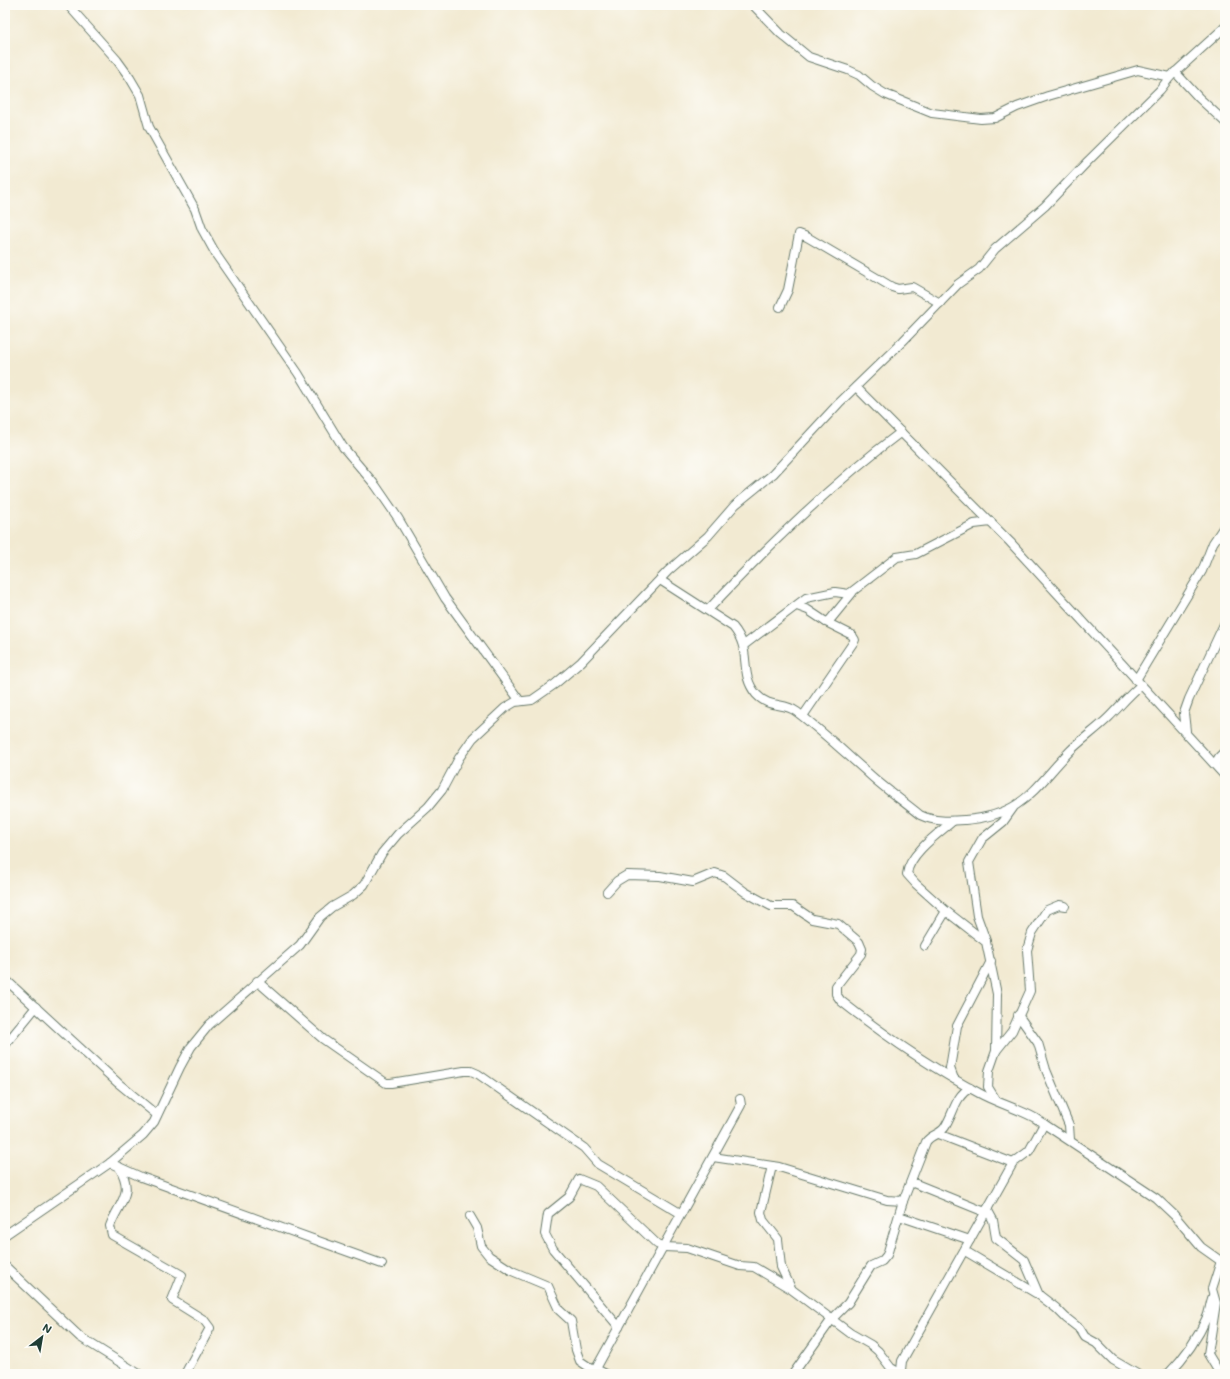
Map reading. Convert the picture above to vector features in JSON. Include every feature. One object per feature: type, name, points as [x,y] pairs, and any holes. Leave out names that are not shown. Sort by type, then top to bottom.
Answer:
[{"type":"street","points":[[68,5],[117,60],[130,78],[140,95],[149,127],[192,202],[205,236],[217,256],[298,374],[343,447],[376,486],[398,518],[445,598],[520,701]]},
{"type":"street","points":[[753,5],[781,34],[809,57],[859,75],[885,94],[932,113],[981,119],[995,118],[1017,107],[1048,96],[1138,70],[1173,75],[1225,122]]},
{"type":"street","points":[[5,1234],[110,1163],[143,1135],[156,1115],[191,1047],[209,1025],[300,945],[320,917],[332,907],[353,895],[364,885],[382,853],[398,834],[428,807],[442,790],[466,746],[497,714],[512,704],[520,701],[532,700],[555,684],[581,662],[660,580],[708,536],[734,505],[773,474],[807,436],[958,284],[979,269],[995,249],[1045,206],[1173,75],[1225,27]]},
{"type":"street","points":[[780,307],[789,284],[799,234],[807,237],[898,290],[912,287],[940,303]]},
{"type":"street","points":[[856,388],[991,522],[1186,731],[1225,776]]},
{"type":"street","points":[[708,610],[801,514],[873,453],[901,432]]},
{"type":"street","points":[[826,622],[830,620],[852,593],[897,556],[916,554],[974,524],[991,522]]},
{"type":"street","points":[[660,580],[733,627],[741,636],[744,645],[747,678],[756,693],[769,704],[791,708],[803,716],[868,774],[920,815],[930,819],[953,821],[986,818],[1014,806],[1033,793],[1077,744],[1107,719],[1139,682],[1202,571],[1214,543],[1225,525]]},
{"type":"street","points":[[744,645],[806,598],[835,592],[846,594],[852,593]]},
{"type":"street","points":[[797,606],[808,610],[826,622],[852,635],[855,640],[803,716]]},
{"type":"street","points":[[1186,731],[1184,713],[1225,622]]},
{"type":"street","points":[[1215,764],[1217,758],[1225,751]]},
{"type":"street","points":[[996,1100],[990,1093],[988,1079],[989,1071],[996,1051],[997,994],[991,961],[977,916],[969,862],[982,839],[1003,822],[1014,806]]},
{"type":"street","points":[[953,821],[922,848],[909,865],[907,874],[946,911],[986,942]]},
{"type":"street","points":[[607,892],[617,881],[627,875],[660,876],[693,882],[716,873],[724,876],[746,892],[771,906],[793,906],[812,919],[838,924],[859,942],[862,949],[860,954],[836,986],[836,994],[841,1001],[890,1038],[954,1079],[996,1100],[1020,1109],[1070,1140],[1156,1198],[1174,1215],[1201,1247],[1223,1263],[1212,1289],[1216,1306],[1208,1354],[1220,1374]]},
{"type":"street","points":[[996,1051],[1010,1034],[1031,986],[1027,950],[1032,932],[1047,910],[1059,905],[1065,906]]},
{"type":"street","points":[[925,946],[946,911]]},
{"type":"street","points":[[954,1079],[950,1068],[957,1026],[991,961]]},
{"type":"street","points":[[5,979],[36,1006],[118,1084],[156,1115]]},
{"type":"street","points":[[258,981],[323,1039],[386,1083],[391,1084],[471,1071],[478,1074],[584,1148],[598,1164],[680,1213]]},
{"type":"street","points":[[5,1045],[36,1006]]},
{"type":"street","points":[[1018,1015],[1038,1043],[1046,1070],[1069,1125],[1070,1140]]},
{"type":"street","points":[[793,1374],[832,1319],[848,1303],[871,1266],[882,1261],[887,1255],[903,1201],[926,1142],[928,1138],[938,1134],[944,1129],[961,1094],[970,1088]]},
{"type":"street","points":[[595,1371],[664,1246],[680,1213],[699,1184],[741,1105],[740,1099]]},
{"type":"street","points":[[903,1374],[900,1370],[902,1361],[1013,1163],[1028,1151],[1044,1124]]},
{"type":"street","points":[[938,1134],[1013,1163]]},
{"type":"street","points":[[713,1157],[772,1166],[887,1200],[903,1201]]},
{"type":"street","points":[[110,1163],[141,1177],[382,1264]]},
{"type":"street","points":[[772,1166],[762,1212],[763,1220],[778,1239],[780,1267],[791,1289]]},
{"type":"street","points":[[119,1167],[126,1181],[127,1191],[110,1226],[112,1235],[182,1275],[172,1300],[204,1320],[210,1328],[185,1374]]},
{"type":"street","points":[[619,1327],[553,1249],[545,1234],[548,1214],[565,1202],[577,1180],[582,1179],[596,1186],[651,1240],[664,1246],[687,1248],[740,1266],[754,1267],[791,1289],[878,1351],[891,1368],[903,1374]]},
{"type":"street","points":[[911,1182],[986,1211],[993,1220],[996,1238],[1024,1260],[1039,1295]]},
{"type":"street","points":[[470,1216],[477,1228],[481,1246],[489,1256],[512,1271],[548,1286],[559,1310],[570,1321],[580,1362],[595,1371],[606,1374]]},
{"type":"street","points":[[899,1216],[970,1240]]},
{"type":"street","points":[[965,1251],[1039,1295],[1080,1329],[1085,1337],[1096,1343],[1103,1351],[1137,1374]]},
{"type":"street","points":[[5,1266],[80,1336],[139,1374]]},
{"type":"street","points":[[1168,1374],[1183,1358],[1204,1323],[1213,1296]]}]
